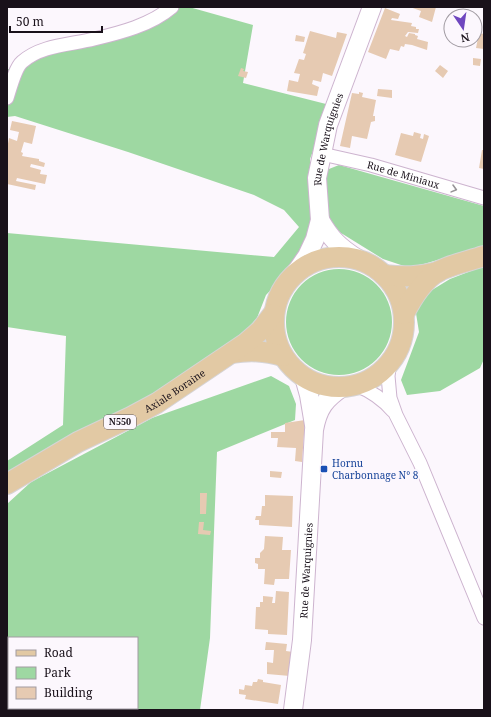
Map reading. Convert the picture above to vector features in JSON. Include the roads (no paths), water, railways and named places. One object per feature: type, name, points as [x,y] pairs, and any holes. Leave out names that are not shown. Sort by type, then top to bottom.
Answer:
[{"type":"main road","points":[[336,256],[358,259],[372,265],[392,283],[404,314],[402,340],[397,352],[390,362],[375,376],[350,386],[323,385],[304,377],[292,368],[283,356],[276,343],[273,329],[273,314],[278,298],[285,284],[296,272],[315,260],[336,256]]},
{"type":"main road","points":[[384,275],[403,277],[421,276],[438,272],[484,256]]},
{"type":"main road","points":[[404,314],[412,298],[420,288],[438,272]]},
{"type":"main road","points":[[230,354],[261,330],[273,314]]},
{"type":"main road","name":"Axiale Boraine","points":[[7,484],[78,442],[157,403],[230,354],[248,350],[265,351],[283,356]]},
{"type":"street","points":[[7,98],[15,74],[21,63],[34,54],[51,48],[128,30],[152,20],[172,7]]},
{"type":"street","name":"Rue de Warquignies","points":[[296,272],[307,256],[315,239],[320,220],[316,178],[328,125],[372,7]]},
{"type":"street","name":"Rue de Miniaux","points":[[322,154],[371,165],[484,198]]},
{"type":"street","points":[[320,220],[330,236],[342,249],[358,259]]},
{"type":"street","points":[[390,362],[388,376],[390,398],[396,415],[420,463],[484,618]]},
{"type":"street","points":[[304,377],[312,412],[314,430]]},
{"type":"street","points":[[314,430],[317,417],[323,405],[332,395],[350,386],[372,391],[385,402],[396,415]]},
{"type":"street","name":"Rue de Warquignies","points":[[293,710],[302,640],[314,430]]},
{"type":"place","name":"Hornu Charbonnage N° 8","points":[[324,469]]}]
